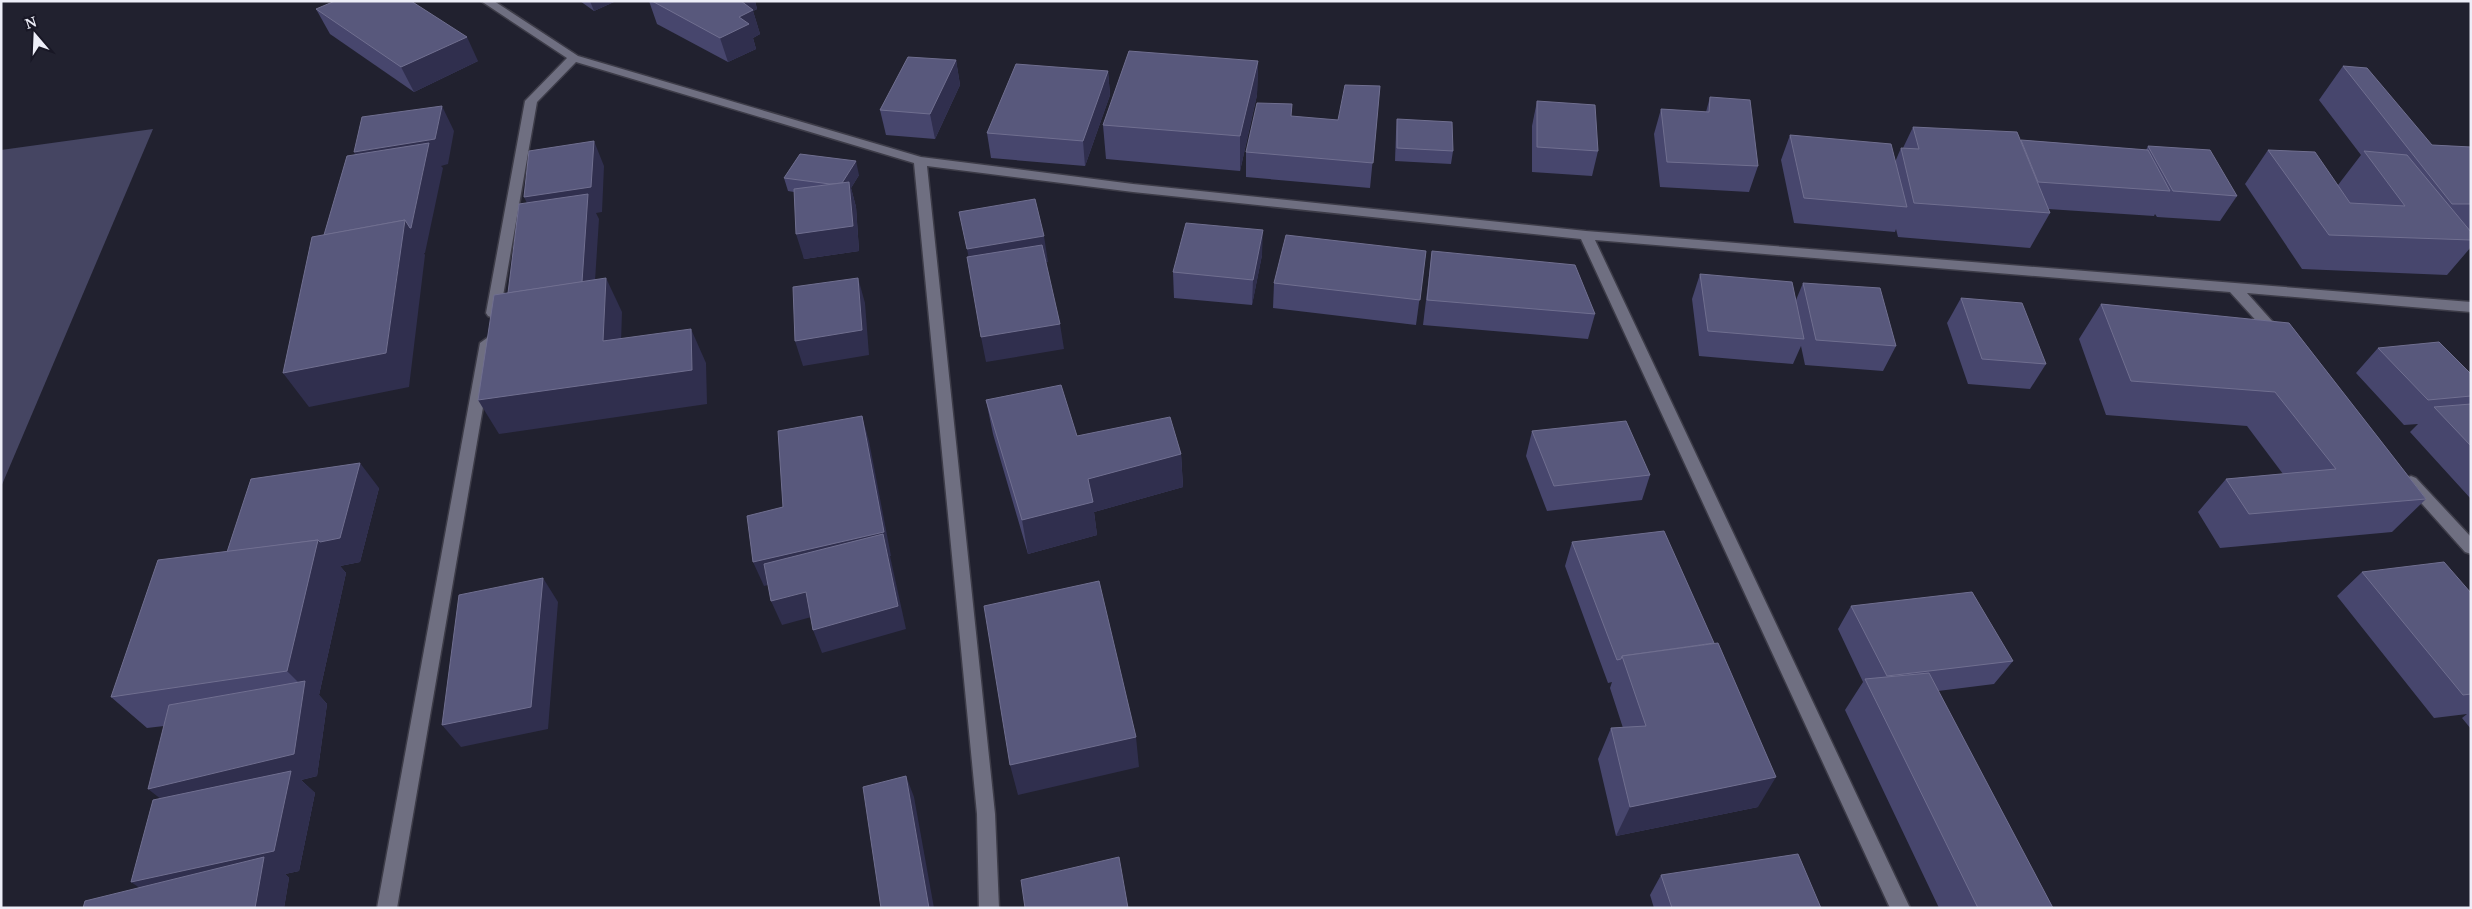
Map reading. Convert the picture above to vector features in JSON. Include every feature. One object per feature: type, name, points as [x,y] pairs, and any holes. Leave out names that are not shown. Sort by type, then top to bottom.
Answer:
[{"type":"street","points":[[486,1],[574,58],[920,161],[1133,188],[1586,235],[2471,307]]},
{"type":"street","points":[[386,908],[530,102],[574,58]]},
{"type":"street","points":[[920,161],[986,814],[989,908]]},
{"type":"street","points":[[1586,235],[1900,908]]},
{"type":"street","points":[[2234,288],[2286,346]]},
{"type":"street","points":[[2398,468],[2471,548]]},
{"type":"shaded area","points":[[153,129],[1,487],[1,150]]},
{"type":"building","points":[[335,1],[411,1],[467,37],[401,67],[316,9]]},
{"type":"building","points":[[652,1],[741,1],[753,10],[739,17],[749,24],[720,38]]},
{"type":"building","points":[[1129,51],[1258,61],[1240,136],[1103,125]]},
{"type":"building","points":[[908,57],[956,60],[930,114],[880,110]]},
{"type":"building","points":[[1016,64],[1108,71],[1083,141],[987,133]]},
{"type":"building","points":[[2343,66],[2367,68],[2432,145],[2471,147],[2471,204],[2452,204]]},
{"type":"building","points":[[1345,85],[1380,86],[1373,163],[1246,152],[1257,103],[1292,104],[1291,116],[1338,120]]},
{"type":"building","points":[[1710,97],[1750,100],[1758,166],[1667,162],[1661,109],[1709,112]]},
{"type":"building","points":[[1537,101],[1595,105],[1598,151],[1537,147]]},
{"type":"building","points":[[442,106],[435,139],[354,152],[362,117]]},
{"type":"building","points":[[1397,119],[1452,122],[1453,151],[1397,148]]},
{"type":"building","points":[[1913,127],[2017,132],[2050,213],[1914,203],[1901,148],[1919,149]]},
{"type":"building","points":[[1790,135],[1891,144],[1907,207],[1804,198]]},
{"type":"building","points":[[2021,140],[2148,150],[2170,191],[2038,182]]},
{"type":"building","points":[[594,141],[591,187],[524,197],[529,151]]},
{"type":"building","points":[[429,143],[411,228],[405,220],[324,235],[347,156]]},
{"type":"building","points":[[2148,146],[2210,150],[2237,196],[2173,191]]},
{"type":"building","points":[[2268,150],[2315,152],[2350,203],[2405,206],[2364,151],[2407,155],[2471,232],[2471,240],[2329,235]]},
{"type":"building","points":[[800,154],[856,161],[842,183],[830,184],[784,178]]},
{"type":"building","points":[[849,182],[853,226],[796,234],[794,189]]},
{"type":"building","points":[[588,194],[582,282],[508,293],[519,204]]},
{"type":"building","points":[[1035,199],[1044,236],[967,249],[959,212]]},
{"type":"building","points":[[405,220],[386,353],[283,373],[312,237]]},
{"type":"building","points":[[1186,223],[1263,230],[1253,280],[1173,272]]},
{"type":"building","points":[[1286,235],[1426,251],[1420,300],[1274,283]]},
{"type":"building","points":[[1042,245],[1060,324],[981,337],[967,257]]},
{"type":"building","points":[[1432,251],[1575,265],[1595,314],[1427,300]]},
{"type":"building","points":[[1700,274],[1792,282],[1804,339],[1708,331]]},
{"type":"building","points":[[606,278],[603,341],[691,329],[692,370],[478,400],[494,295]]},
{"type":"building","points":[[858,278],[862,330],[795,341],[793,287]]},
{"type":"building","points":[[1803,283],[1880,288],[1896,346],[1816,340]]},
{"type":"building","points":[[1961,298],[2022,303],[2046,364],[1982,359]]},
{"type":"building","points":[[2101,304],[2289,323],[2426,499],[2249,514],[2226,479],[2336,469],[2275,392],[2131,381]]},
{"type":"building","points":[[2439,342],[2471,374],[2471,396],[2428,400],[2378,348]]},
{"type":"building","points":[[1061,385],[1077,436],[1170,417],[1181,454],[1088,479],[1093,502],[1022,520],[986,400]]},
{"type":"building","points":[[2471,404],[2471,446],[2434,407]]},
{"type":"building","points":[[862,416],[884,532],[753,562],[747,516],[783,507],[778,431]]},
{"type":"building","points":[[1626,421],[1650,475],[1554,486],[1532,431]]},
{"type":"building","points":[[360,463],[340,538],[320,542],[318,540],[227,552],[251,479]]},
{"type":"building","points":[[1664,531],[1714,643],[1622,656],[1621,659],[1617,660],[1572,542]]},
{"type":"building","points":[[883,534],[898,606],[813,630],[806,592],[771,601],[764,564]]},
{"type":"building","points":[[318,540],[287,671],[111,697],[158,560]]},
{"type":"building","points":[[2444,562],[2471,593],[2471,694],[2463,695],[2362,572]]},
{"type":"building","points":[[543,578],[531,707],[442,725],[459,595]]},
{"type":"building","points":[[1099,581],[1136,737],[1010,765],[984,606]]},
{"type":"building","points":[[1972,592],[2013,661],[1887,676],[1851,606]]},
{"type":"building","points":[[1718,643],[1776,777],[1630,807],[1611,728],[1646,726],[1622,656]]},
{"type":"building","points":[[1929,673],[2053,908],[1978,908],[1865,679]]},
{"type":"building","points":[[305,681],[294,754],[148,789],[169,705]]},
{"type":"building","points":[[291,771],[274,851],[131,882],[153,800]]},
{"type":"building","points":[[906,776],[929,908],[881,908],[863,787]]},
{"type":"building","points":[[1798,854],[1821,908],[1672,908],[1661,875]]},
{"type":"building","points":[[264,857],[255,908],[83,908],[85,901]]},
{"type":"building","points":[[1119,857],[1128,908],[1025,908],[1021,880]]}]
